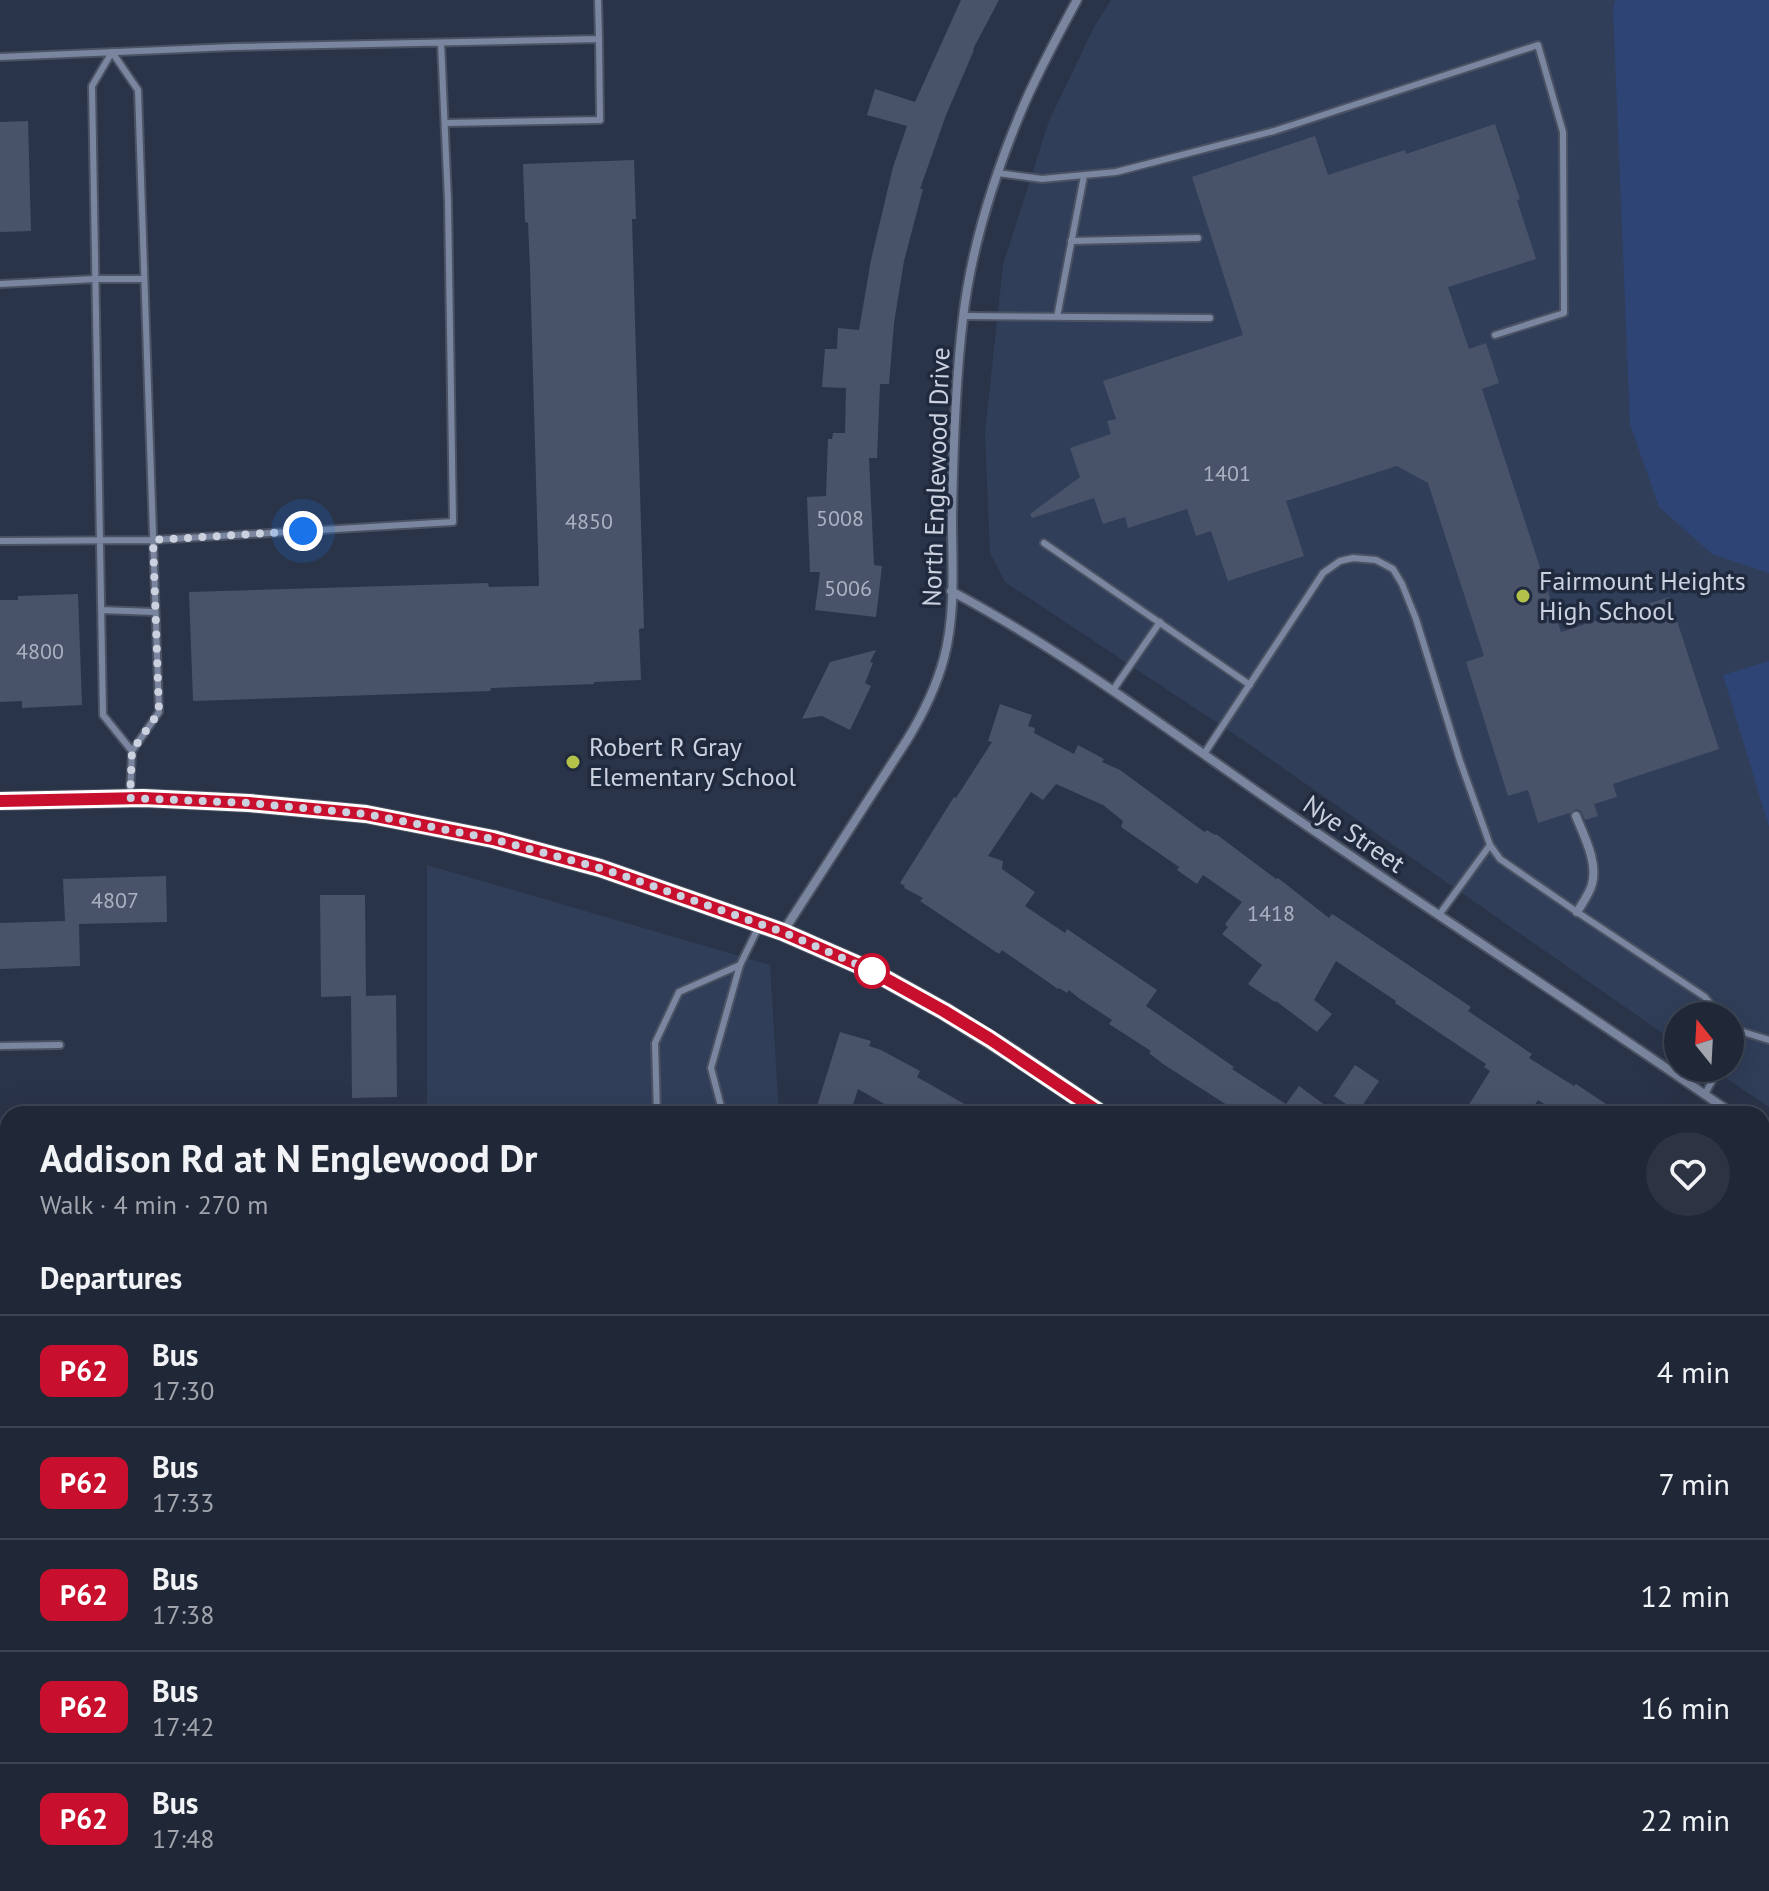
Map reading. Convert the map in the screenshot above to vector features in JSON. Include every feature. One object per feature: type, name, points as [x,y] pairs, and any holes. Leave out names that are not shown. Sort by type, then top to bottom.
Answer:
[{"type":"street","name":"North Englewood Drive","points":[[783,932],[871,797],[925,709],[936,685],[950,628],[953,451],[963,316],[977,242],[1020,113],[1077,0]]},
{"type":"street","name":"Nye Street","points":[[951,591],[1016,627],[1113,690],[1722,1106]]},
{"type":"street","points":[[0,801],[130,798],[249,803],[366,814],[484,837],[600,868],[783,932],[870,970],[944,1011],[1090,1106]]},
{"type":"street","points":[[1576,816],[1593,867],[1592,885],[1577,912]]},
{"type":"lane","points":[[446,123],[600,120],[598,0]]},
{"type":"lane","points":[[0,57],[232,47],[599,39]]},
{"type":"lane","points":[[0,541],[153,540],[453,522],[446,123],[441,43]]},
{"type":"lane","points":[[998,173],[1042,179],[1116,172],[1274,131],[1538,45],[1563,132],[1564,313],[1495,335]]},
{"type":"lane","points":[[112,52],[92,86],[103,715],[132,751]]},
{"type":"lane","points":[[112,52],[138,90],[159,712],[132,751],[130,798]]},
{"type":"lane","points":[[1057,317],[1084,176]]},
{"type":"lane","points":[[1071,241],[1198,238]]},
{"type":"lane","points":[[0,284],[144,279]]},
{"type":"lane","points":[[963,316],[1210,318]]},
{"type":"lane","points":[[1044,543],[1250,685]]},
{"type":"lane","points":[[1204,754],[1323,573],[1340,561],[1353,558],[1376,560],[1393,569],[1402,584],[1416,619],[1460,761],[1490,845],[1500,859],[1709,1002]]},
{"type":"lane","points":[[101,610],[155,612]]},
{"type":"lane","points":[[1113,690],[1160,622]]},
{"type":"lane","points":[[1439,915],[1490,845]]},
{"type":"lane","points":[[721,1106],[711,1068],[740,965],[760,924]]},
{"type":"lane","points":[[657,1106],[655,1043],[679,992],[740,965]]},
{"type":"lane","points":[[1744,1032],[1769,1040]]},
{"type":"lane","points":[[0,1046],[60,1045]]},
{"type":"lane","points":[[1705,1094],[1711,1082]]},
{"type":"shaded area","points":[[1111,0],[1769,0],[1769,1106],[1732,1082],[1744,1082],[1744,1002],[1664,1002],[1664,1034],[1246,742],[1005,582],[990,553],[985,433],[1003,265],[1049,121],[1094,27]]},
{"type":"shaded area","points":[[1615,0],[1769,0],[1769,573],[1712,554],[1659,507],[1630,424]]},
{"type":"shaded area","points":[[1769,661],[1769,827],[1723,675]]},
{"type":"shaded area","points":[[427,865],[770,965],[779,1106],[427,1106]]},
{"type":"building","points":[[961,0],[999,0],[973,49],[946,115],[920,189],[923,189],[904,261],[894,323],[889,384],[880,384],[877,458],[869,458],[874,565],[882,566],[876,617],[815,610],[820,572],[810,572],[807,497],[826,496],[828,439],[832,439],[833,433],[845,433],[846,388],[822,387],[825,349],[837,349],[838,328],[859,330],[871,260],[893,167],[907,126],[867,115],[875,89],[915,102]]},
{"type":"building","points":[[28,121],[31,231],[0,232],[0,122]]},
{"type":"building","points":[[1495,124],[1536,259],[1448,287],[1469,349],[1486,343],[1499,383],[1482,389],[1561,632],[1669,597],[1719,749],[1613,784],[1617,797],[1594,804],[1598,816],[1585,820],[1581,811],[1576,809],[1538,823],[1528,790],[1508,796],[1466,662],[1484,656],[1428,483],[1397,466],[1286,501],[1304,556],[1228,581],[1211,531],[1196,536],[1187,509],[1128,528],[1125,517],[1103,524],[1094,498],[1032,518],[1030,514],[1080,477],[1070,448],[1111,434],[1107,421],[1116,419],[1103,381],[1243,335],[1192,177],[1315,136],[1328,175],[1405,150],[1406,154]]},
{"type":"building","points":[[634,160],[636,219],[632,219],[644,628],[639,629],[641,680],[491,688],[490,691],[193,701],[189,592],[488,583],[489,587],[539,586],[530,268],[523,164]]},
{"type":"building","points":[[78,594],[82,705],[22,708],[22,701],[0,702],[0,600],[18,600],[18,596]]},
{"type":"building","points":[[876,650],[865,683],[871,686],[850,730],[822,716],[802,719],[830,662]]},
{"type":"building","points":[[1000,704],[1032,715],[1028,726],[1035,728],[1034,733],[1074,754],[1078,745],[1104,759],[1102,762],[1120,770],[1203,831],[1216,834],[1329,918],[1332,914],[1340,919],[1471,1007],[1468,1011],[1532,1054],[1529,1058],[1609,1106],[1547,1106],[1538,1100],[1534,1106],[1468,1106],[1490,1071],[1484,1067],[1486,1064],[1336,961],[1314,1000],[1332,1014],[1317,1032],[1248,984],[1262,965],[1222,934],[1228,927],[1225,924],[1242,902],[1203,875],[1197,884],[1177,870],[1179,867],[1121,827],[1123,821],[1103,805],[1056,784],[1043,800],[1031,792],[988,856],[1003,861],[1002,869],[1035,892],[1025,906],[1065,933],[1067,929],[1157,990],[1146,1006],[1234,1067],[1232,1069],[1286,1104],[1299,1086],[1326,1106],[1229,1106],[1163,1064],[1149,1053],[1151,1051],[1109,1024],[1112,1020],[1069,990],[1067,993],[1058,989],[1002,950],[999,954],[920,901],[923,898],[900,883],[992,742],[988,741]]},
{"type":"building","points":[[166,876],[167,922],[79,924],[80,966],[0,969],[0,923],[65,921],[63,879]]},
{"type":"building","points":[[320,895],[365,895],[366,996],[396,995],[397,1097],[352,1098],[351,996],[321,997]]},
{"type":"building","points":[[840,1032],[871,1041],[869,1046],[920,1071],[917,1077],[968,1106],[888,1106],[858,1089],[853,1106],[817,1106]]},
{"type":"building","points":[[1355,1065],[1379,1081],[1362,1106],[1349,1106],[1334,1096]]},
{"type":"bus line","name":"P62","points":[[0,801],[143,798],[249,803],[366,814],[493,839],[600,868],[783,932],[870,970],[990,1039],[1090,1106]]},
{"type":"place","name":"Fairmount Heights High School","points":[[1523,596]]},
{"type":"place","name":"Robert R Gray Elementary School","points":[[573,762]]},
{"type":"route","points":[[303,531],[153,540],[159,712],[132,751],[130,798],[249,803],[366,814],[493,839],[627,877],[783,932],[872,971]]}]
